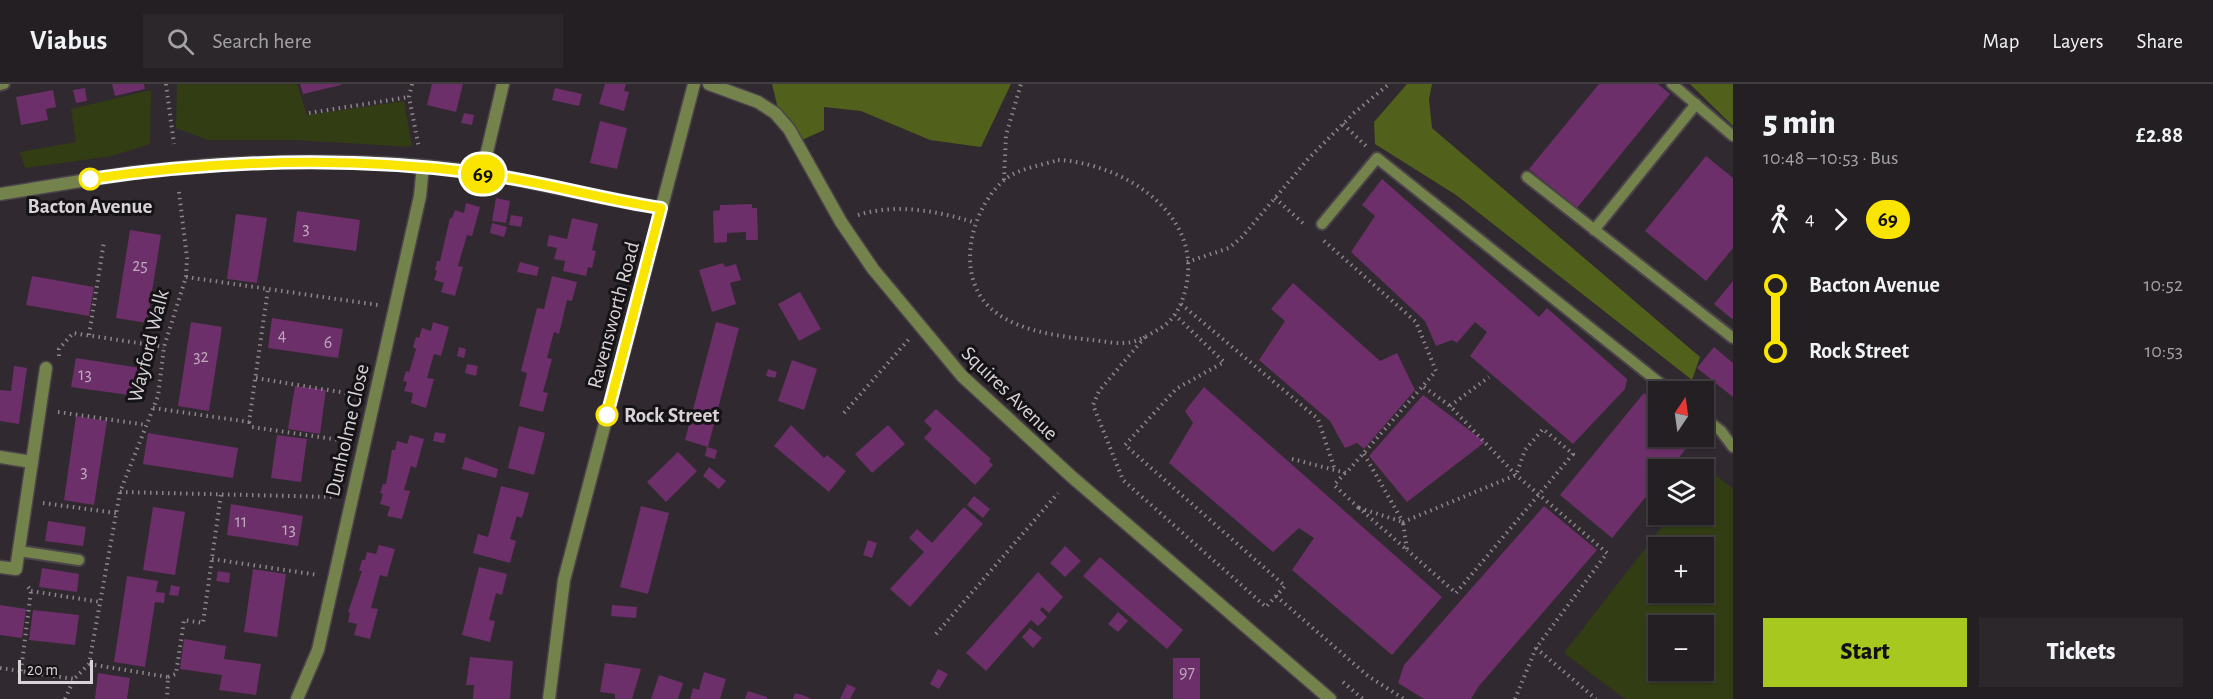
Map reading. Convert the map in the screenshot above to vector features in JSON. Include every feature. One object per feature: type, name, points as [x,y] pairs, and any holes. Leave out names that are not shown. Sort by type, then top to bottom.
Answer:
[{"type":"street","points":[[482,173],[503,84]]},
{"type":"street","name":"Ravensworth Road","points":[[549,699],[564,580],[694,84]]},
{"type":"street","name":"Squires Avenue","points":[[709,84],[737,93],[775,112],[789,129],[841,222],[920,327],[962,376],[1007,419],[1330,699]]},
{"type":"street","points":[[0,194],[130,173],[279,161],[423,166],[482,173],[661,208]]},
{"type":"street","name":"Dunholme Close","points":[[297,699],[318,650],[420,196],[423,166]]},
{"type":"street","points":[[0,567],[16,569],[46,368]]},
{"type":"street","points":[[0,457],[32,462]]},
{"type":"lane","points":[[1672,84],[1733,136]]},
{"type":"lane","points":[[1594,230],[1696,104]]},
{"type":"lane","points":[[1322,224],[1377,158],[1657,381]]},
{"type":"lane","points":[[1527,177],[1733,338]]},
{"type":"lane","points":[[1714,426],[1733,447]]},
{"type":"lane","points":[[19,551],[79,560]]},
{"type":"path","points":[[166,84],[174,144]]},
{"type":"path","points":[[412,84],[409,97],[423,166]]},
{"type":"path","points":[[1004,180],[1006,135],[1021,84]]},
{"type":"path","points":[[1187,262],[1229,248],[1343,124],[1389,84]]},
{"type":"path","points":[[309,113],[409,97]]},
{"type":"path","points":[[1343,124],[1370,150]]},
{"type":"path","points":[[1145,337],[1131,342],[1062,338],[1022,327],[992,308],[980,297],[970,256],[976,223],[983,207],[1004,180],[1021,171],[1058,160],[1079,161],[1116,173],[1143,189],[1163,207],[1179,232],[1187,262],[1188,280],[1181,304],[1175,315],[1145,337],[1099,391],[1093,405],[1123,480],[1266,607],[1285,586],[1125,445],[1176,389],[1224,362],[1175,315]]},
{"type":"path","name":"Wayford Walk","points":[[89,664],[120,492],[158,396],[164,347],[186,277],[187,258],[179,192]]},
{"type":"path","points":[[1275,198],[1310,229]]},
{"type":"path","points":[[841,222],[860,214],[897,209],[917,210],[976,223]]},
{"type":"path","points":[[1319,237],[1416,322],[1436,371],[1334,485],[1359,508],[1456,593],[1573,454],[1543,429],[1525,450],[1516,475],[1403,522],[1359,508]]},
{"type":"path","points":[[88,335],[104,242]]},
{"type":"path","name":"Wayford Walk","points":[[186,277],[395,307]]},
{"type":"path","points":[[268,289],[249,422],[252,427],[364,443]]},
{"type":"path","points":[[1181,304],[1318,419],[1334,468]]},
{"type":"path","points":[[844,413],[920,327]]},
{"type":"path","points":[[46,368],[58,365],[59,349],[73,333],[164,347]]},
{"type":"path","points":[[1450,406],[1489,377]]},
{"type":"path","points":[[256,378],[353,393],[374,402]]},
{"type":"path","points":[[1424,387],[1450,406],[1516,475],[1607,553],[1536,648],[1515,699]]},
{"type":"path","points":[[153,408],[249,422]]},
{"type":"path","points":[[40,409],[147,425]]},
{"type":"path","points":[[1364,454],[1403,522],[1407,550]]},
{"type":"path","points":[[1292,459],[1334,468],[1346,473]]},
{"type":"path","points":[[120,492],[352,498]]},
{"type":"path","points":[[936,634],[1059,493]]},
{"type":"path","points":[[65,699],[74,678],[89,664],[168,677],[176,674],[184,620],[203,623],[221,494]]},
{"type":"path","points":[[26,500],[116,513]]},
{"type":"path","points":[[212,559],[334,578]]},
{"type":"path","points":[[16,569],[30,591],[21,671]]},
{"type":"path","points":[[30,591],[100,602]]},
{"type":"path","points":[[1276,596],[1368,676],[1404,699]]},
{"type":"path","points":[[1536,648],[1596,699]]},
{"type":"path","points":[[0,668],[74,678]]},
{"type":"path","points":[[167,699],[168,677]]},
{"type":"path","points":[[1337,678],[1363,699]]},
{"type":"green space","points":[[177,84],[297,84],[307,115],[404,101],[412,147],[296,140],[208,140],[176,128]]},
{"type":"green space","points":[[772,84],[1011,84],[981,147],[930,140],[861,111],[824,107],[824,130],[802,140],[778,109]]},
{"type":"green space","points":[[1407,84],[1432,84],[1429,99],[1432,128],[1700,357],[1692,380],[1456,195],[1375,144],[1374,122]]},
{"type":"green space","points":[[1690,84],[1733,84],[1733,126]]},
{"type":"green space","points":[[151,90],[150,144],[112,156],[25,168],[20,152],[76,142],[71,109]]},
{"type":"green space","points":[[1714,474],[1733,489],[1733,699],[1625,699],[1564,653],[1648,545],[1648,603],[1714,603],[1714,537],[1654,537],[1663,525],[1714,525]]},
{"type":"building","points":[[112,84],[144,84],[145,89],[115,96]]},
{"type":"building","points":[[300,84],[341,84],[341,85],[303,94]]},
{"type":"building","points":[[432,84],[463,84],[456,112],[427,105]]},
{"type":"building","points":[[605,84],[626,84],[624,91],[629,92],[624,111],[599,104]]},
{"type":"building","points":[[1599,84],[1658,84],[1670,94],[1577,208],[1529,169]]},
{"type":"building","points":[[85,88],[87,101],[76,103],[73,90]]},
{"type":"building","points":[[555,88],[582,94],[579,106],[552,100]]},
{"type":"building","points":[[53,90],[56,107],[46,109],[48,120],[21,125],[16,97]]},
{"type":"building","points":[[464,113],[474,115],[472,125],[461,123]]},
{"type":"building","points":[[600,121],[627,128],[617,169],[590,163]]},
{"type":"building","points":[[1706,156],[1733,178],[1733,248],[1706,281],[1645,231]]},
{"type":"building","points":[[1382,179],[1539,317],[1547,308],[1627,379],[1625,389],[1573,444],[1470,356],[1487,332],[1475,322],[1457,343],[1452,340],[1436,346],[1425,321],[1351,252],[1375,216],[1362,205]]},
{"type":"building","points":[[496,198],[510,201],[506,223],[492,221]]},
{"type":"building","points":[[466,203],[480,207],[472,236],[467,235],[458,266],[463,267],[455,296],[441,292],[444,283],[434,280],[437,271],[435,270],[437,261],[440,261],[450,218],[455,210],[464,213]]},
{"type":"building","points":[[752,204],[752,208],[757,208],[758,240],[746,240],[746,232],[727,233],[727,242],[714,243],[713,211],[720,210],[720,205]]},
{"type":"building","points":[[297,211],[360,220],[356,251],[293,242]]},
{"type":"building","points":[[236,214],[267,218],[257,283],[227,279]]},
{"type":"building","points":[[511,215],[523,217],[521,227],[509,225]]},
{"type":"building","points":[[572,218],[598,224],[592,250],[596,251],[592,268],[588,267],[586,276],[563,271],[565,261],[554,259],[557,248],[547,246],[549,235],[567,239]]},
{"type":"building","points":[[492,223],[507,227],[504,237],[490,233]]},
{"type":"building","points":[[130,230],[161,235],[147,323],[116,318]]},
{"type":"building","points":[[520,262],[539,267],[537,276],[517,272]]},
{"type":"building","points":[[723,263],[725,267],[736,264],[741,280],[730,283],[736,304],[712,312],[699,270]]},
{"type":"building","points":[[32,276],[94,287],[89,316],[26,305]]},
{"type":"building","points":[[552,276],[577,282],[572,301],[567,300],[559,334],[554,332],[547,358],[552,359],[543,392],[548,393],[543,412],[519,406],[527,373],[521,371],[537,308],[544,309]]},
{"type":"building","points":[[1733,281],[1733,318],[1732,319],[1714,304]]},
{"type":"building","points":[[1293,283],[1380,361],[1397,353],[1415,390],[1364,449],[1357,443],[1345,448],[1330,421],[1259,360],[1285,321],[1271,309]]},
{"type":"building","points":[[800,292],[821,329],[799,341],[778,304]]},
{"type":"building","points":[[272,318],[343,329],[338,358],[268,348]]},
{"type":"building","points":[[191,322],[222,327],[209,411],[178,406]]},
{"type":"building","points":[[433,322],[449,327],[441,356],[434,354],[427,378],[434,379],[426,408],[411,403],[413,393],[404,391],[407,382],[403,381],[406,371],[409,372],[416,349],[413,347],[416,337],[419,338],[422,328],[431,331]]},
{"type":"building","points":[[716,322],[739,328],[708,447],[685,440]]},
{"type":"building","points":[[459,347],[466,349],[464,358],[457,356]]},
{"type":"building","points":[[1714,347],[1733,363],[1733,397],[1714,381],[1697,368]]},
{"type":"building","points":[[76,358],[147,369],[143,397],[71,387]]},
{"type":"building","points":[[792,360],[817,369],[804,410],[778,401]]},
{"type":"building","points":[[467,364],[478,366],[476,376],[465,373]]},
{"type":"building","points":[[14,366],[27,368],[19,424],[0,421],[0,390],[11,391]]},
{"type":"building","points":[[768,369],[777,372],[775,378],[766,376]]},
{"type":"building","points":[[295,386],[326,390],[320,434],[288,429]]},
{"type":"building","points":[[1204,387],[1442,597],[1392,655],[1292,570],[1314,538],[1299,528],[1273,552],[1169,463],[1193,423],[1185,411]]},
{"type":"building","points":[[1644,393],[1648,396],[1648,447],[1687,447],[1678,459],[1648,459],[1648,494],[1612,538],[1560,495]]},
{"type":"building","points":[[1423,395],[1485,442],[1407,502],[1369,456]]},
{"type":"building","points":[[936,409],[991,459],[989,461],[993,465],[975,485],[924,438],[932,429],[924,421]]},
{"type":"building","points":[[76,416],[107,421],[94,505],[64,500]]},
{"type":"building","points":[[791,425],[824,458],[827,455],[846,471],[829,492],[774,446]]},
{"type":"building","points":[[888,425],[905,444],[872,473],[855,454]]},
{"type":"building","points":[[519,426],[545,433],[534,475],[508,468]]},
{"type":"building","points":[[435,432],[446,434],[444,443],[433,441]]},
{"type":"building","points":[[148,433],[238,448],[233,478],[143,464]]},
{"type":"building","points":[[277,435],[307,439],[301,482],[271,478]]},
{"type":"building","points":[[410,435],[424,439],[416,468],[411,466],[404,490],[410,491],[402,519],[387,516],[390,507],[380,504],[383,494],[380,493],[383,484],[386,484],[392,450],[395,450],[397,441],[407,444]]},
{"type":"building","points":[[707,447],[717,450],[715,459],[705,456]]},
{"type":"building","points":[[678,452],[697,471],[666,502],[647,482]]},
{"type":"building","points":[[465,457],[498,469],[496,478],[462,469]]},
{"type":"building","points":[[709,467],[726,481],[719,489],[703,476]]},
{"type":"building","points":[[501,486],[529,493],[522,518],[517,516],[510,539],[516,541],[510,563],[473,553],[478,534],[488,537]]},
{"type":"building","points":[[974,496],[990,509],[983,518],[967,505]]},
{"type":"building","points":[[231,504],[303,516],[298,546],[227,535]]},
{"type":"building","points":[[641,506],[669,513],[648,594],[620,587]]},
{"type":"building","points":[[1544,506],[1597,550],[1479,686],[1471,699],[1424,699],[1398,683],[1404,665]]},
{"type":"building","points":[[153,507],[185,512],[175,575],[143,570]]},
{"type":"building","points":[[964,507],[983,524],[910,607],[890,589],[924,552],[909,538],[917,529],[932,543]]},
{"type":"building","points":[[48,521],[86,527],[83,546],[45,541]]},
{"type":"building","points":[[868,540],[877,543],[872,558],[863,555]]},
{"type":"building","points":[[379,545],[395,549],[387,577],[380,575],[371,608],[378,609],[370,639],[354,635],[357,624],[348,622],[350,613],[348,612],[362,571],[359,571],[362,560],[365,560],[367,552],[376,554]]},
{"type":"building","points":[[1065,546],[1081,561],[1065,577],[1050,563]]},
{"type":"building","points":[[1100,557],[1183,630],[1167,649],[1083,576]]},
{"type":"building","points":[[479,567],[507,574],[502,595],[496,593],[489,620],[495,621],[490,642],[462,635]]},
{"type":"building","points":[[42,568],[79,574],[77,592],[39,587]]},
{"type":"building","points":[[253,569],[286,574],[277,637],[244,632]]},
{"type":"building","points":[[218,571],[230,573],[229,583],[216,581]]},
{"type":"building","points":[[1038,572],[1063,597],[1049,613],[1042,607],[1040,610],[1047,617],[1038,626],[1031,620],[986,671],[966,653]]},
{"type":"building","points":[[127,576],[158,581],[156,592],[165,593],[164,603],[155,602],[145,667],[114,662]]},
{"type":"building","points":[[171,585],[180,587],[178,596],[169,595]]},
{"type":"building","points":[[0,605],[26,609],[22,638],[0,635]]},
{"type":"building","points":[[612,605],[637,607],[636,618],[611,616]]},
{"type":"building","points":[[33,610],[79,615],[75,645],[29,640]]},
{"type":"building","points":[[1118,612],[1128,621],[1118,632],[1108,624]]},
{"type":"building","points":[[1030,628],[1042,638],[1033,648],[1022,637]]},
{"type":"building","points":[[184,639],[226,646],[224,659],[261,664],[256,695],[219,690],[222,675],[180,669]]},
{"type":"building","points":[[470,657],[513,661],[510,699],[473,699],[474,685],[466,685]]},
{"type":"building","points":[[1173,658],[1200,658],[1200,699],[1173,699]]},
{"type":"building","points":[[605,663],[641,669],[632,699],[615,699],[615,694],[600,692]]},
{"type":"building","points":[[938,669],[948,674],[939,689],[930,684]]},
{"type":"building","points":[[704,672],[726,679],[720,699],[690,699],[693,688],[699,690]]},
{"type":"building","points":[[98,673],[130,678],[127,699],[95,699]]},
{"type":"building","points":[[659,675],[683,683],[678,699],[651,699]]},
{"type":"building","points":[[847,684],[856,688],[850,699],[840,699]]},
{"type":"building","points":[[748,691],[767,697],[767,699],[745,699]]},
{"type":"building","points":[[795,693],[805,696],[811,699],[793,699]]},
{"type":"bus line","name":"69","points":[[90,179],[208,165],[279,161],[423,166],[482,173],[661,208],[607,415]]},
{"type":"place","name":"Bacton Avenue","points":[[90,179]]},
{"type":"place","name":"Rock Street","points":[[607,415]]}]
